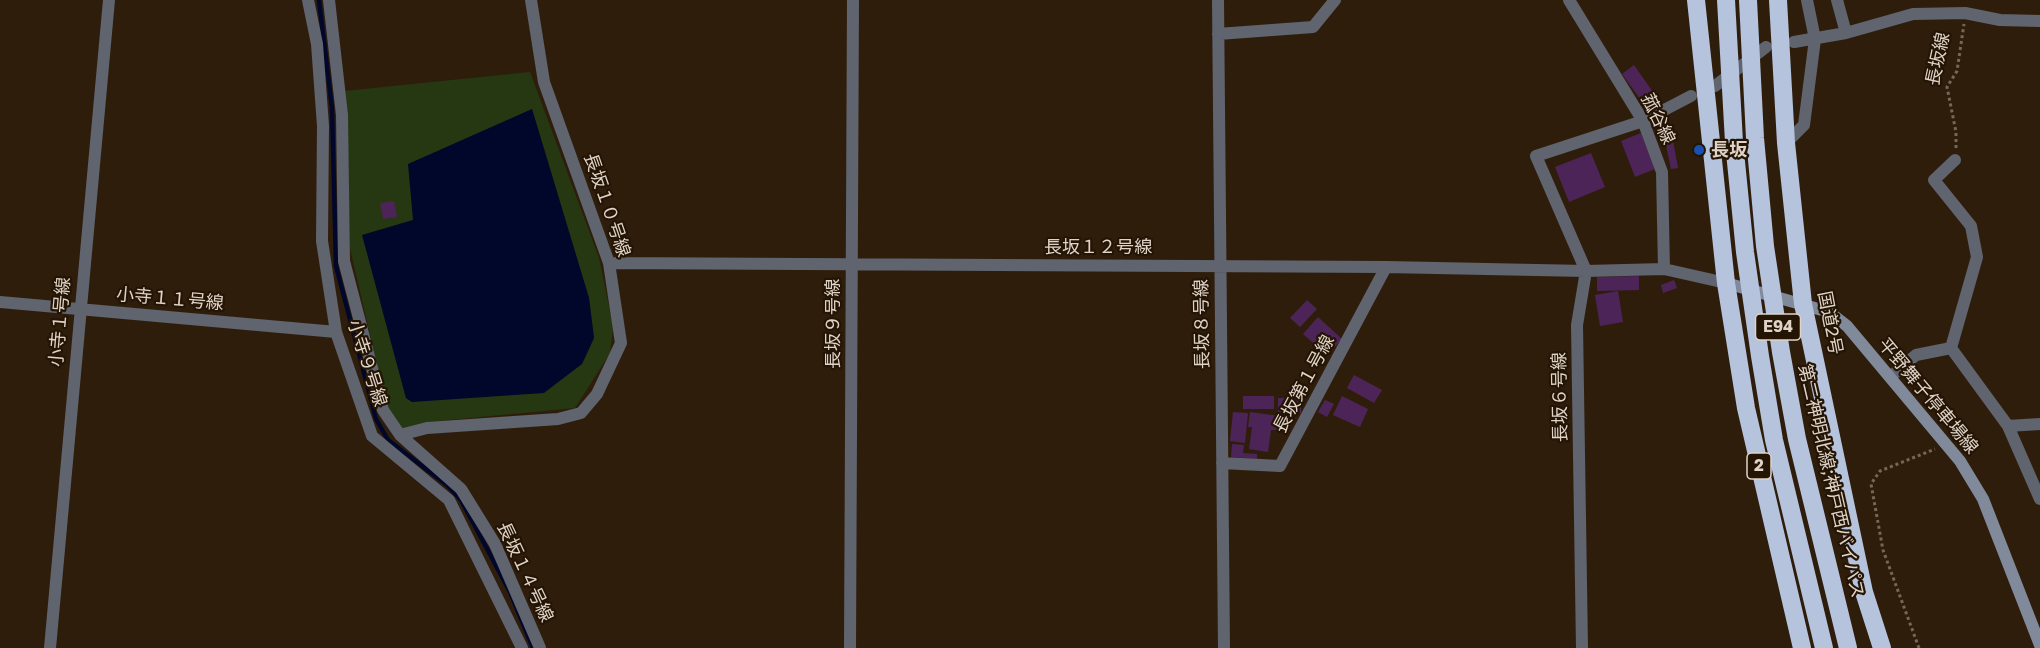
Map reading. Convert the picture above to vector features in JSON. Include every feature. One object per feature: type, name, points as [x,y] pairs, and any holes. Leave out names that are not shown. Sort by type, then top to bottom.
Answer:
[{"type":"highway","name":"2","points":[[1696,0],[1726,283],[1746,408],[1802,648]]},
{"type":"highway","name":"E94","points":[[1726,0],[1734,142],[1756,333],[1774,440],[1824,648]]},
{"type":"highway","name":"第二神明北線;神戸西バイパス","points":[[1748,0],[1755,138],[1766,246],[1781,352],[1797,439],[1848,648]]},
{"type":"highway","name":"国道2号","points":[[1778,0],[1786,143],[1803,304],[1864,592],[1882,648]]},
{"type":"main road","name":"平野舞子停車場線","points":[[1726,283],[1829,312],[1847,326],[1947,444],[1983,499],[2040,645]]},
{"type":"street","name":"小寺１号線","points":[[50,648],[109,0]]},
{"type":"street","name":"小寺９号線","points":[[308,0],[316,44],[332,216],[322,241],[336,332],[372,436],[449,500],[522,648]]},
{"type":"street","points":[[329,0],[342,115],[332,216]]},
{"type":"street","name":"長坂１０号線","points":[[400,435],[427,428],[558,419],[581,413],[597,394],[621,343],[609,263],[544,82],[531,0]]},
{"type":"street","name":"長坂９号線","points":[[850,648],[854,0]]},
{"type":"street","name":"長坂８号線","points":[[1218,0],[1224,648]]},
{"type":"street","points":[[1218,34],[1313,27],[1335,0]]},
{"type":"street","name":"菰谷線","points":[[1569,0],[1643,121],[1662,172],[1664,269]]},
{"type":"street","points":[[1740,0],[1744,63]]},
{"type":"street","points":[[1786,143],[1804,126],[1815,39],[1807,0]]},
{"type":"street","points":[[1837,0],[1846,33]]},
{"type":"street","name":"長坂線","points":[[1963,0],[1965,14]]},
{"type":"street","points":[[1794,42],[1846,33],[1913,14],[1965,14],[2000,20],[2040,21]]},
{"type":"street","points":[[1715,86],[1766,47]]},
{"type":"street","points":[[1586,271],[1536,156],[1643,121],[1691,96]]},
{"type":"street","points":[[1952,348],[1977,257],[1971,226],[1934,180],[1955,160]]},
{"type":"street","name":"長坂１４号線","points":[[332,216],[383,410],[400,435],[461,489],[495,544],[540,648]]},
{"type":"street","name":"長坂１２号線","points":[[609,263],[1386,267],[1586,271],[1664,269],[1726,283]]},
{"type":"street","name":"長坂第１号線","points":[[1222,463],[1280,466],[1386,267]]},
{"type":"street","name":"長坂６号線","points":[[1582,648],[1577,325],[1586,271]]},
{"type":"street","name":"小寺１１号線","points":[[0,302],[336,332]]},
{"type":"street","points":[[1890,377],[1916,355],[1952,348]]},
{"type":"street","points":[[1952,348],[2008,426],[2040,499]]},
{"type":"street","points":[[2008,426],[2040,424]]},
{"type":"path","name":"長坂線","points":[[1955,160],[1956,132],[1947,87],[1957,71],[1965,14]]},
{"type":"path","points":[[1919,648],[1883,550],[1871,484],[1880,471],[1947,444]]},
{"type":"green space","points":[[530,72],[599,258],[613,326],[610,353],[575,408],[427,422],[400,430],[387,408],[350,248],[345,91]],"holes":[[[532,109],[589,298],[594,338],[582,364],[412,402],[406,398],[363,235],[413,220]]]},
{"type":"water","points":[[532,109],[589,298],[594,338],[582,364],[544,393],[412,402],[406,398],[362,235],[413,220],[408,164]]},
{"type":"building","points":[[1634,65],[1655,95],[1643,103],[1622,74]]},
{"type":"building","points":[[1641,133],[1655,169],[1635,177],[1621,141]]},
{"type":"building","points":[[1672,135],[1678,168],[1671,169],[1664,136]]},
{"type":"building","points":[[1591,153],[1605,187],[1569,202],[1555,167]]},
{"type":"building","points":[[394,201],[397,217],[383,219],[380,203]]},
{"type":"building","points":[[1639,276],[1639,290],[1597,291],[1597,277]]},
{"type":"building","points":[[1674,280],[1677,288],[1663,293],[1661,285]]},
{"type":"building","points":[[1618,291],[1623,322],[1600,326],[1595,295]]},
{"type":"building","points":[[1307,300],[1317,309],[1300,327],[1290,318]]},
{"type":"building","points":[[1318,317],[1342,339],[1327,355],[1303,334]]},
{"type":"building","points":[[1354,375],[1382,390],[1374,403],[1347,388]]},
{"type":"building","points":[[1243,396],[1274,396],[1274,409],[1243,409]]},
{"type":"building","points":[[1342,396],[1368,409],[1360,427],[1333,415]]},
{"type":"building","points":[[1278,398],[1301,398],[1301,413],[1278,413]]},
{"type":"building","points":[[1325,400],[1334,404],[1327,417],[1318,412]]},
{"type":"building","points":[[1233,412],[1248,413],[1245,443],[1230,441]]},
{"type":"building","points":[[1250,412],[1279,416],[1277,430],[1271,430],[1268,452],[1249,449],[1252,427],[1248,427]]},
{"type":"building","points":[[1232,444],[1244,445],[1243,453],[1257,454],[1257,459],[1231,457]]},
{"type":"waterway","points":[[319,0],[332,108],[336,266],[376,419],[388,440],[447,485],[461,500],[510,592],[533,648]]},
{"type":"place","name":"長坂","points":[[1699,150]]}]
